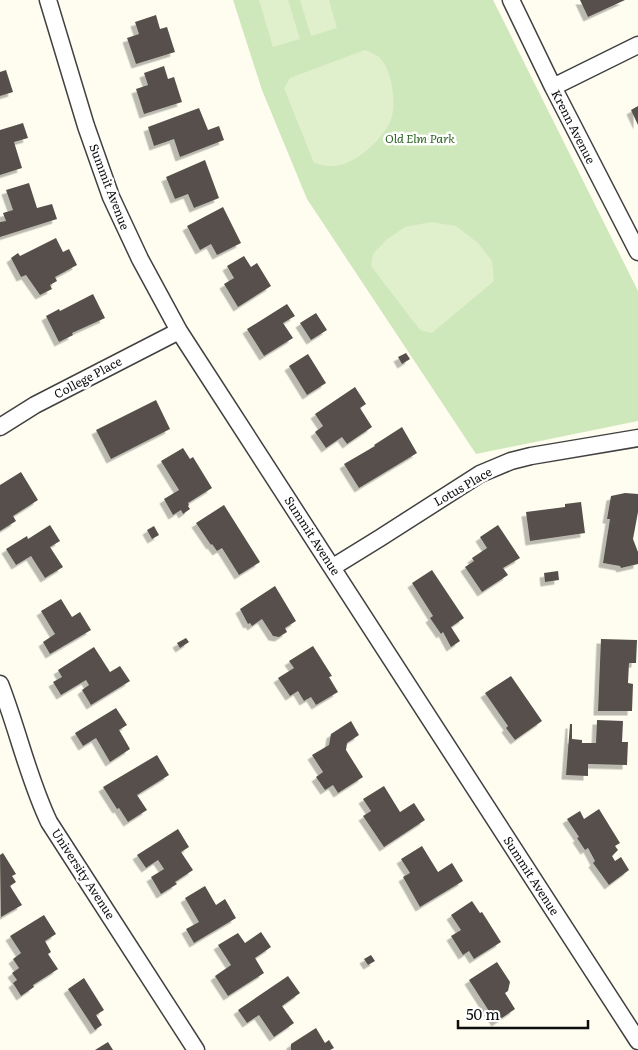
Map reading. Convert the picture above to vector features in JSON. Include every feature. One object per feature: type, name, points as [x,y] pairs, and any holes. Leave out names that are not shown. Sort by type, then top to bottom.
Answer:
[{"type":"street","name":"Summit Avenue","points":[[48,0],[86,126],[111,197],[140,260],[179,331],[366,622],[633,1027],[638,1041]]},
{"type":"street","name":"Krenn Avenue","points":[[511,0],[553,88],[638,252]]},
{"type":"street","points":[[553,88],[638,45]]},
{"type":"street","name":"College Place","points":[[0,427],[35,405],[179,331]]},
{"type":"street","name":"Lotus Place","points":[[332,567],[488,471],[511,461],[638,438]]},
{"type":"street","name":"University Avenue","points":[[0,684],[12,714],[26,763],[49,822],[196,1050]]},
{"type":"green space","name":"Old Elm Park","points":[[233,0],[493,0],[638,291],[638,421],[476,454],[307,199],[262,90]]},
{"type":"green space","points":[[259,0],[288,0],[300,39],[273,47]]},
{"type":"green space","points":[[300,0],[329,0],[337,28],[311,36]]},
{"type":"green space","points":[[365,50],[379,57],[390,78],[393,112],[388,126],[368,150],[350,161],[341,165],[331,166],[314,163],[284,88],[290,78]]},
{"type":"green space","points":[[431,222],[456,226],[478,243],[492,261],[494,281],[432,333],[420,330],[371,266],[373,254],[386,240],[405,227]]},
{"type":"building","points":[[580,0],[625,0],[588,17]]},
{"type":"building","points":[[156,15],[160,29],[167,27],[175,52],[136,64],[127,38],[139,34],[135,22]]},
{"type":"building","points":[[164,66],[168,79],[174,77],[182,102],[144,114],[136,89],[148,85],[144,73]]},
{"type":"building","points":[[6,70],[13,92],[0,96],[0,72]]},
{"type":"building","points":[[638,106],[638,125],[631,110]]},
{"type":"building","points":[[199,108],[208,130],[219,126],[224,140],[180,157],[174,139],[154,146],[148,127]]},
{"type":"building","points":[[23,123],[28,138],[14,142],[22,168],[0,175],[0,130]]},
{"type":"building","points":[[205,160],[219,198],[194,208],[188,194],[175,199],[166,177]]},
{"type":"building","points":[[29,183],[37,208],[52,204],[57,219],[0,237],[0,222],[6,221],[3,213],[13,210],[6,190]]},
{"type":"building","points":[[223,207],[241,243],[217,255],[211,244],[200,250],[187,226]]},
{"type":"building","points":[[56,238],[63,252],[69,249],[77,265],[55,277],[57,281],[50,285],[52,289],[40,295],[26,275],[21,277],[11,258],[18,253],[20,256]]},
{"type":"building","points":[[244,256],[251,267],[257,263],[271,286],[238,307],[224,284],[234,278],[227,266]]},
{"type":"building","points":[[93,294],[105,318],[72,333],[73,335],[59,342],[46,316]]},
{"type":"building","points":[[287,304],[295,316],[283,323],[293,338],[264,356],[247,329]]},
{"type":"building","points":[[316,313],[327,330],[311,340],[300,323]]},
{"type":"building","points":[[406,353],[410,359],[402,364],[398,357]]},
{"type":"building","points":[[308,354],[326,383],[307,395],[289,366]]},
{"type":"building","points":[[355,387],[366,404],[360,408],[372,427],[347,444],[342,437],[326,448],[315,432],[323,426],[315,414]]},
{"type":"building","points":[[156,400],[170,429],[111,459],[96,430]]},
{"type":"building","points":[[402,427],[417,453],[359,488],[344,464]]},
{"type":"building","points":[[183,448],[190,459],[193,457],[212,488],[188,503],[190,509],[183,514],[181,510],[173,515],[164,499],[179,490],[161,461]]},
{"type":"building","points":[[21,472],[38,500],[13,516],[16,521],[0,531],[0,485]]},
{"type":"building","points":[[625,493],[638,494],[638,512],[633,539],[638,552],[638,564],[621,568],[620,566],[603,563],[610,519],[607,519],[611,496]]},
{"type":"building","points":[[581,502],[585,533],[530,541],[526,512],[565,507],[565,504]]},
{"type":"building","points":[[224,505],[260,562],[239,575],[222,548],[217,551],[196,523]]},
{"type":"building","points":[[50,525],[60,541],[50,547],[63,567],[45,578],[31,556],[16,565],[6,549],[27,536],[28,539]]},
{"type":"building","points":[[498,525],[520,558],[503,568],[508,575],[482,592],[465,567],[474,561],[472,558],[487,548],[480,537]]},
{"type":"building","points":[[154,526],[159,535],[152,539],[147,530]]},
{"type":"building","points":[[432,570],[464,618],[451,627],[460,641],[451,647],[443,632],[441,634],[430,618],[433,616],[412,583]]},
{"type":"building","points":[[558,571],[559,580],[545,582],[544,573]]},
{"type":"building","points":[[275,586],[296,621],[285,628],[287,632],[279,637],[273,636],[262,619],[252,626],[250,623],[248,624],[240,609]]},
{"type":"building","points":[[61,599],[72,617],[80,612],[91,630],[50,654],[43,642],[55,634],[41,611]]},
{"type":"building","points":[[186,638],[189,642],[180,648],[177,643]]},
{"type":"building","points":[[601,639],[637,640],[636,663],[629,663],[628,683],[633,684],[632,711],[598,711]]},
{"type":"building","points":[[313,646],[332,676],[329,677],[338,692],[316,705],[311,697],[304,701],[298,691],[290,696],[278,678],[294,668],[289,661]]},
{"type":"building","points":[[94,647],[110,672],[120,666],[130,681],[91,705],[82,690],[89,685],[86,680],[61,695],[53,682],[62,677],[58,670]]},
{"type":"building","points":[[511,676],[542,721],[515,740],[506,728],[508,726],[485,693]]},
{"type":"building","points":[[116,708],[127,725],[119,730],[130,749],[110,762],[96,738],[83,746],[75,733]]},
{"type":"building","points":[[597,720],[623,721],[622,742],[628,742],[627,765],[588,764],[588,776],[566,775],[570,724],[572,724],[572,739],[582,740],[582,743],[596,743]]},
{"type":"building","points":[[351,721],[359,735],[347,743],[346,750],[363,777],[338,793],[333,785],[325,790],[316,777],[323,772],[312,755],[329,745],[331,734]]},
{"type":"building","points":[[157,755],[169,775],[137,795],[147,810],[128,822],[103,787]]},
{"type":"building","points":[[384,786],[400,812],[414,803],[425,820],[384,847],[363,816],[371,811],[363,799]]},
{"type":"building","points":[[599,809],[620,843],[615,846],[618,850],[612,856],[615,861],[621,857],[629,870],[609,885],[593,863],[595,861],[588,848],[585,850],[567,819],[580,811],[584,819]]},
{"type":"building","points":[[178,829],[189,847],[181,852],[193,870],[175,882],[177,884],[161,894],[151,877],[164,869],[158,860],[146,868],[137,855]]},
{"type":"building","points":[[422,846],[438,872],[452,863],[463,881],[420,907],[403,877],[410,873],[401,859]]},
{"type":"building","points":[[3,853],[16,874],[12,876],[16,882],[10,886],[22,905],[1,917],[0,855]]},
{"type":"building","points":[[205,886],[216,905],[225,899],[236,918],[194,943],[186,929],[199,922],[185,898]]},
{"type":"building","points":[[472,901],[480,913],[482,912],[501,942],[474,959],[469,951],[463,955],[451,936],[461,930],[451,915]]},
{"type":"building","points":[[44,915],[56,934],[45,941],[51,952],[48,954],[58,969],[33,985],[34,987],[21,996],[13,983],[17,980],[12,973],[19,968],[13,959],[21,953],[10,936]]},
{"type":"building","points":[[261,932],[271,947],[255,958],[264,973],[228,996],[215,976],[231,965],[218,945],[238,933],[245,943]]},
{"type":"building","points":[[371,955],[375,961],[368,965],[364,959]]},
{"type":"building","points":[[497,962],[510,982],[508,991],[505,993],[515,1009],[496,1022],[469,980]]},
{"type":"building","points":[[288,976],[300,993],[282,1006],[294,1023],[274,1037],[259,1015],[247,1023],[238,1010]]},
{"type":"building","points":[[84,978],[104,1010],[96,1015],[102,1025],[95,1030],[68,989]]},
{"type":"building","points":[[316,1028],[325,1043],[329,1040],[334,1048],[330,1050],[291,1050],[291,1044]]},
{"type":"building","points":[[108,1042],[113,1050],[95,1050]]}]
